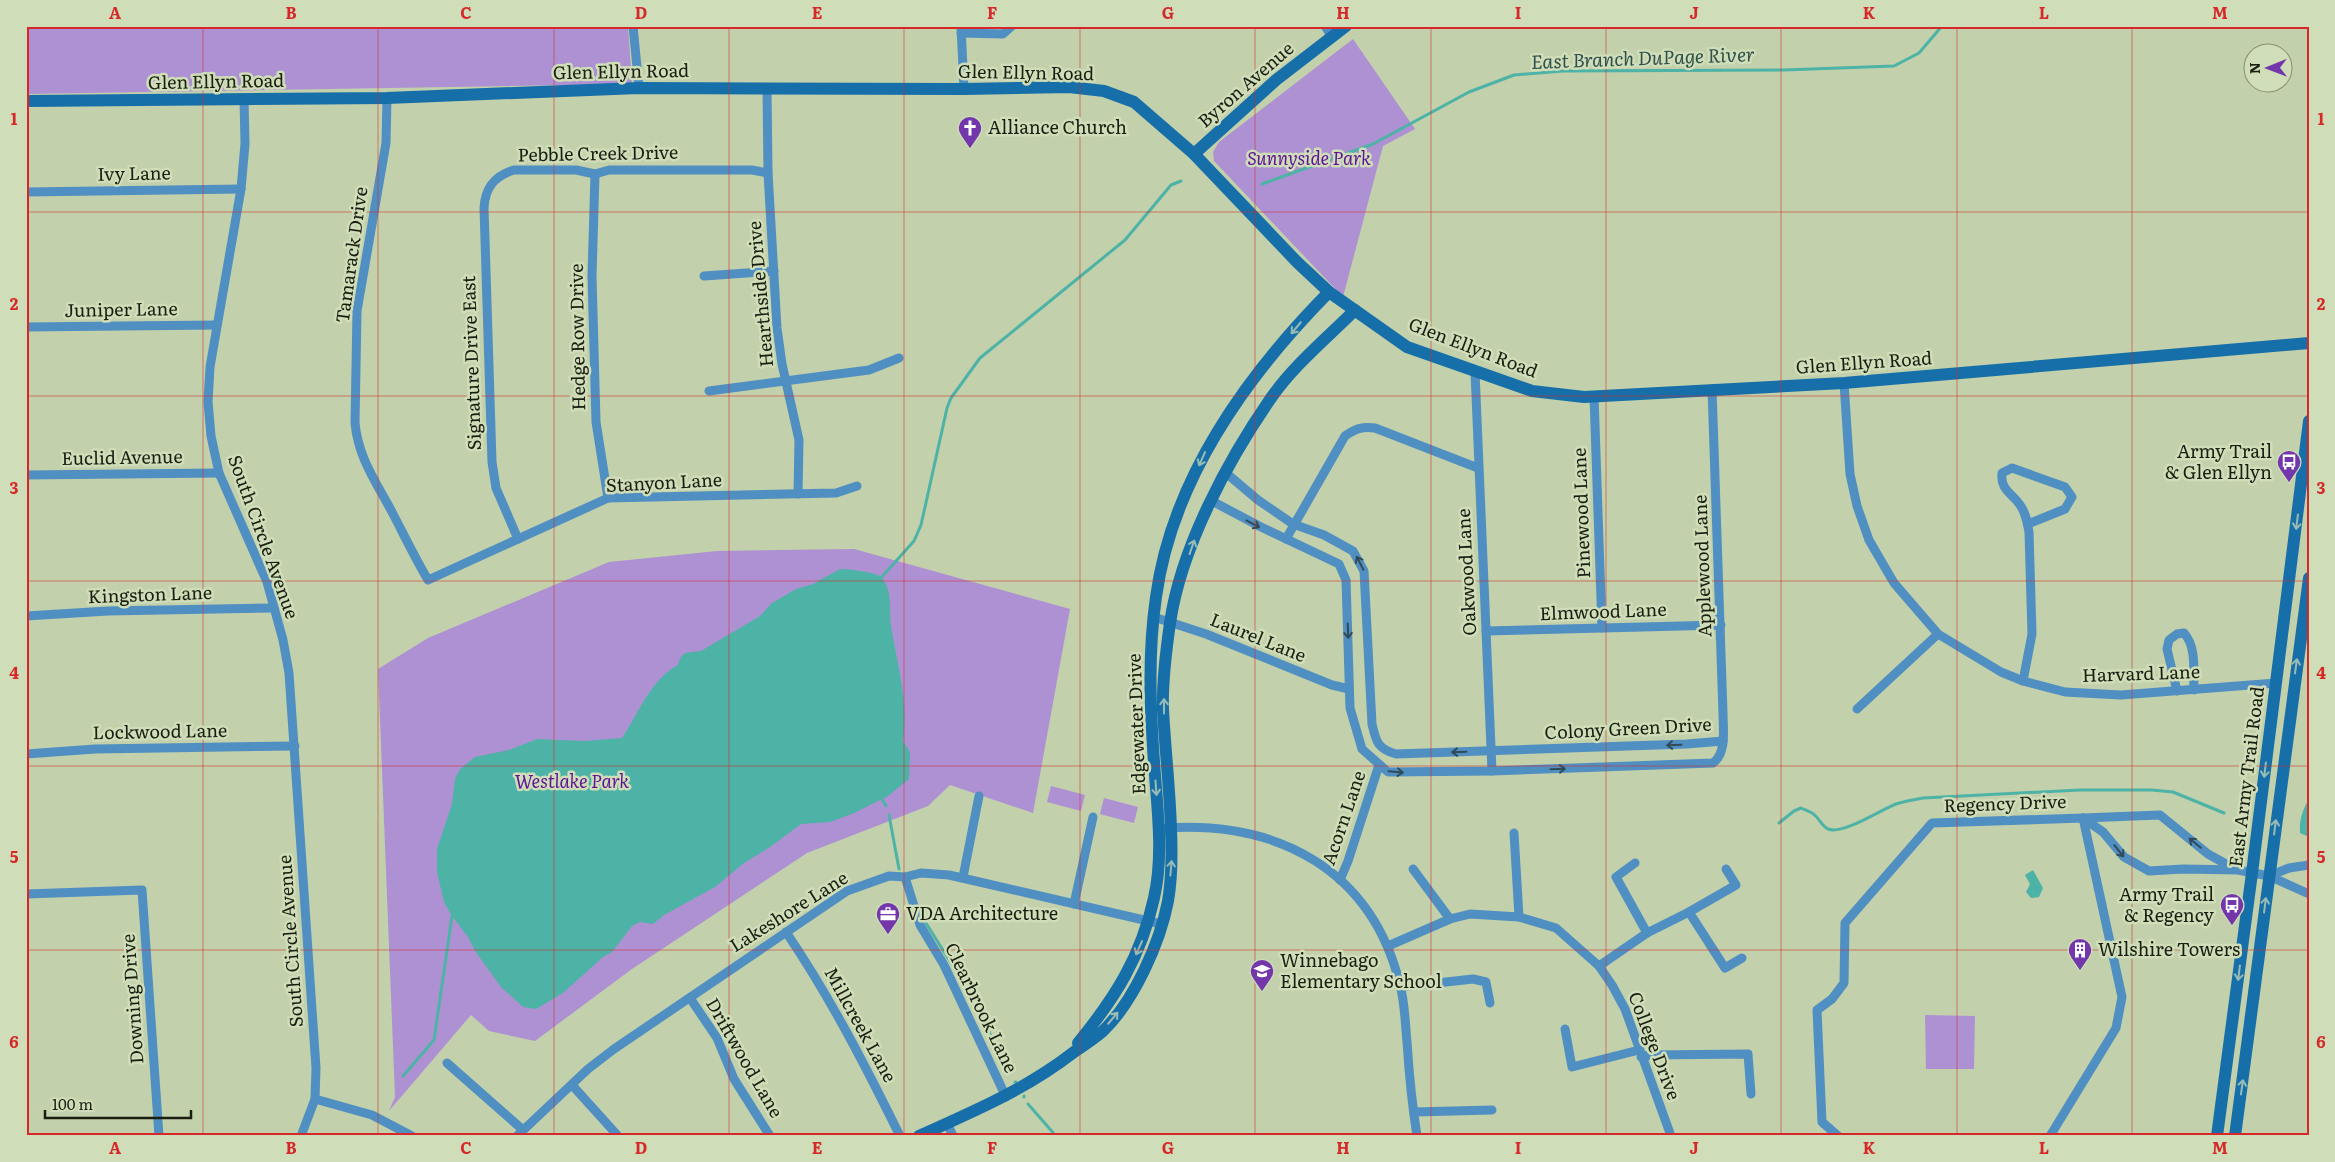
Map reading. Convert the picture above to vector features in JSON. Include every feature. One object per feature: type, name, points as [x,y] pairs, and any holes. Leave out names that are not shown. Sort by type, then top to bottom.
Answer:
[{"type":"street","points":[[633,26],[639,88]]},
{"type":"street","points":[[964,89],[961,29],[1004,34],[1012,26]]},
{"type":"street","name":"Byron Avenue","points":[[1194,154],[1328,31],[1346,26]]},
{"type":"street","name":"Glen Ellyn Road","points":[[26,101],[387,98],[639,88],[964,89],[1069,87],[1104,91],[1134,102],[1194,154],[1297,262],[1329,292],[1407,347],[1532,391],[1594,396],[1844,383],[2309,343]]},
{"type":"street","name":"Hearthside Drive","points":[[766,89],[768,173],[776,328],[798,440],[798,494]]},
{"type":"street","name":"Tamarack Drive","points":[[387,98],[386,143],[357,311],[356,440],[363,460],[392,512],[410,550],[428,580]]},
{"type":"street","name":"South Circle Avenue","points":[[244,99],[245,144],[241,189],[210,368],[208,402],[211,436],[219,473],[257,558],[274,608],[289,672],[316,1068],[315,1099],[301,1136]]},
{"type":"street","name":"Pebble Creek Drive","points":[[491,182],[504,173],[514,170],[576,170],[595,174],[609,170],[752,170],[768,173]]},
{"type":"street","name":"Hedge Row Drive","points":[[595,174],[592,276],[596,422],[608,498]]},
{"type":"street","name":"Signature Drive East","points":[[491,182],[486,193],[484,208],[492,462],[496,488],[518,539]]},
{"type":"street","name":"Ivy Lane","points":[[26,192],[241,189]]},
{"type":"street","points":[[704,276],[774,271]]},
{"type":"street","name":"Edgewater Drive","points":[[918,1136],[1006,1097],[1064,1061],[1103,1031],[1121,1008],[1154,948],[1168,901],[1172,855],[1165,829],[1150,668],[1156,596],[1165,554],[1180,508],[1211,440],[1248,385],[1329,292]]},
{"type":"street","name":"Edgewater Drive","points":[[1064,1061],[1112,1000],[1140,946],[1155,896],[1159,854],[1165,829],[1163,706],[1170,622],[1174,602],[1192,543],[1210,500],[1272,396],[1306,358],[1355,310]]},
{"type":"street","name":"Juniper Lane","points":[[26,327],[217,325]]},
{"type":"street","points":[[709,391],[869,370],[898,358]]},
{"type":"street","name":"Oakwood Lane","points":[[1475,372],[1492,771]]},
{"type":"street","name":"Harvard Lane","points":[[1844,383],[1850,474],[1857,506],[1869,540],[1894,583],[1938,634],[1980,661],[2023,682],[2065,692],[2105,695],[2276,683]]},
{"type":"street","name":"Applewood Lane","points":[[1712,389],[1721,624],[1723,741]]},
{"type":"street","name":"Pinewood Lane","points":[[1594,396],[1602,628]]},
{"type":"street","name":"East Army Trail Road","points":[[2217,1136],[2309,421]]},
{"type":"street","points":[[1286,539],[1345,436],[1354,429],[1363,426],[1375,428],[1478,468]]},
{"type":"street","points":[[2023,682],[2032,626],[2028,524],[2020,504],[2007,493],[2001,482],[2002,473],[2012,468],[2065,487],[2072,497],[2065,509],[2028,524]]},
{"type":"street","name":"Euclid Avenue","points":[[26,475],[219,473]]},
{"type":"street","name":"Colony Green Drive","points":[[1210,500],[1339,564],[1346,580],[1350,708],[1362,749],[1388,772],[1492,771],[1713,763],[1719,759],[1723,741],[1687,744],[1396,754],[1383,750],[1375,738],[1372,724],[1364,571],[1353,551],[1324,535],[1294,524],[1258,500],[1226,473]]},
{"type":"street","name":"Stanyon Lane","points":[[428,580],[608,498],[836,493],[857,486]]},
{"type":"street","name":"East Army Trail Road","points":[[2235,1136],[2309,578]]},
{"type":"street","name":"Kingston Lane","points":[[26,616],[108,611],[274,608]]},
{"type":"street","name":"Laurel Lane","points":[[1154,617],[1206,634],[1332,685],[1349,689]]},
{"type":"street","name":"Elmwood Lane","points":[[1486,632],[1721,624]]},
{"type":"street","points":[[1857,709],[1938,634]]},
{"type":"street","points":[[2177,691],[2167,649],[2169,640],[2177,634],[2184,634],[2190,640],[2193,657],[2194,690]]},
{"type":"street","name":"Lockwood Lane","points":[[26,754],[95,749],[295,746]]},
{"type":"street","name":"Acorn Lane","points":[[1340,880],[1379,765]]},
{"type":"street","points":[[963,877],[979,796]]},
{"type":"street","name":"Regency Drive","points":[[1838,1136],[1822,1122],[1817,1010],[1832,999],[1844,983],[1844,924],[1932,823],[2160,815],[2208,854],[2236,870]]},
{"type":"street","points":[[1074,904],[1093,817]]},
{"type":"street","name":"Regency Drive","points":[[2083,818],[2103,832],[2124,857],[2149,871],[2183,869],[2236,870],[2269,876],[2309,894]]},
{"type":"street","name":"Regency Drive","points":[[2050,1136],[2116,1028],[2122,997],[2083,818]]},
{"type":"street","points":[[1165,829],[1225,829],[1268,838],[1304,854],[1340,880],[1366,908],[1388,946],[1401,987],[1418,1136]]},
{"type":"street","points":[[1514,833],[1519,917]]},
{"type":"street","points":[[1635,863],[1616,877],[1648,933]]},
{"type":"street","name":"Regency Drive","points":[[2269,876],[2289,868],[2309,865]]},
{"type":"street","points":[[1414,869],[1450,919]]},
{"type":"street","points":[[1599,966],[1648,933],[1736,885],[1726,869]]},
{"type":"street","name":"Lakeshore Lane","points":[[520,1133],[614,1048],[847,891],[889,876],[904,877],[921,873],[963,877],[1161,924]]},
{"type":"street","name":"Clearbrook Lane","points":[[904,877],[920,925],[944,965],[1006,1097]]},
{"type":"street","name":"Downing Drive","points":[[26,894],[142,890],[159,1136]]},
{"type":"street","points":[[1689,912],[1725,968],[1742,958]]},
{"type":"street","name":"College Drive","points":[[1388,946],[1450,919],[1470,914],[1519,917],[1556,928],[1599,966],[1625,1009],[1671,1136]]},
{"type":"street","name":"Millcreek Lane","points":[[786,932],[832,1003],[900,1136]]},
{"type":"street","points":[[1401,987],[1473,979],[1486,982],[1490,1004]]},
{"type":"street","name":"Driftwood Lane","points":[[690,998],[717,1038],[734,1079],[770,1136]]},
{"type":"street","points":[[1565,1029],[1572,1067],[1640,1054],[1748,1054],[1751,1094]]},
{"type":"street","points":[[447,1063],[520,1133]]},
{"type":"street","points":[[572,1085],[618,1136]]},
{"type":"street","points":[[315,1099],[372,1115],[412,1136]]},
{"type":"street","points":[[1414,1112],[1492,1110]]},
{"type":"street","points":[[947,1123],[953,1136]]},
{"type":"green space","points":[[26,26],[628,26],[632,84],[26,94]]},
{"type":"green space","name":"Sunnyside Park","points":[[1353,39],[1415,129],[1383,146],[1343,297],[1214,161],[1213,152],[1219,142]]},
{"type":"green space","name":"Westlake Park","points":[[854,549],[1070,609],[1033,813],[950,785],[928,806],[807,853],[632,969],[535,1041],[489,1031],[471,1015],[389,1111],[395,1097],[378,669],[428,638],[609,562],[717,551]]},
{"type":"green space","points":[[1051,786],[1085,795],[1081,811],[1047,802]]},
{"type":"green space","points":[[1104,798],[1138,807],[1134,823],[1100,814]]},
{"type":"green space","points":[[1925,1015],[1975,1016],[1974,1069],[1926,1069]]},
{"type":"water","points":[[840,569],[878,575],[885,582],[889,594],[891,626],[903,697],[903,741],[910,752],[909,779],[888,796],[854,813],[830,822],[801,824],[744,863],[715,887],[664,915],[653,924],[640,922],[632,926],[612,952],[603,957],[563,993],[536,1009],[523,1007],[501,987],[475,951],[468,937],[444,902],[437,872],[437,849],[452,804],[455,779],[460,769],[475,757],[509,750],[537,739],[584,741],[622,738],[653,688],[668,671],[678,665],[680,658],[685,653],[701,651],[760,616],[772,603],[796,589],[813,584]]},
{"type":"water","points":[[2309,800],[2309,837],[2300,833],[2300,829],[2303,811]]},
{"type":"water","points":[[2033,870],[2043,888],[2039,897],[2031,898],[2026,892],[2030,884],[2025,875]]},
{"type":"waterway","name":"East Branch DuPage River","points":[[1262,184],[1373,144],[1469,92],[1514,75],[1563,71],[1784,70],[1894,66],[1919,53],[1942,26]]},
{"type":"waterway","name":"East Branch DuPage River","points":[[879,580],[914,541],[921,525],[947,408],[951,398],[980,358],[1125,240],[1171,185],[1181,181]]},
{"type":"waterway","points":[[1779,823],[1801,808],[1814,815],[1826,828],[1835,830],[1852,825],[1896,804],[1923,798],[2080,790],[2152,790],[2173,792],[2224,813]]},
{"type":"waterway","points":[[880,796],[886,806]]},
{"type":"waterway","points":[[889,815],[899,869]]},
{"type":"waterway","points":[[919,912],[963,982],[1009,1071]]},
{"type":"waterway","points":[[403,1076],[434,1040],[452,916],[455,914]]},
{"type":"waterway","points":[[1028,1104],[1056,1136]]},
{"type":"place","name":"Alliance Church","points":[[970,149]]},
{"type":"place","name":"Army Trail & Glen Ellyn","points":[[2289,483]]},
{"type":"place","name":"Army Trail & Regency","points":[[2232,926]]},
{"type":"place","name":"VDA Architecture","points":[[888,935]]},
{"type":"place","name":"Wilshire Towers","points":[[2080,971]]},
{"type":"place","name":"Winnebago Elementary School","points":[[1262,992]]}]
